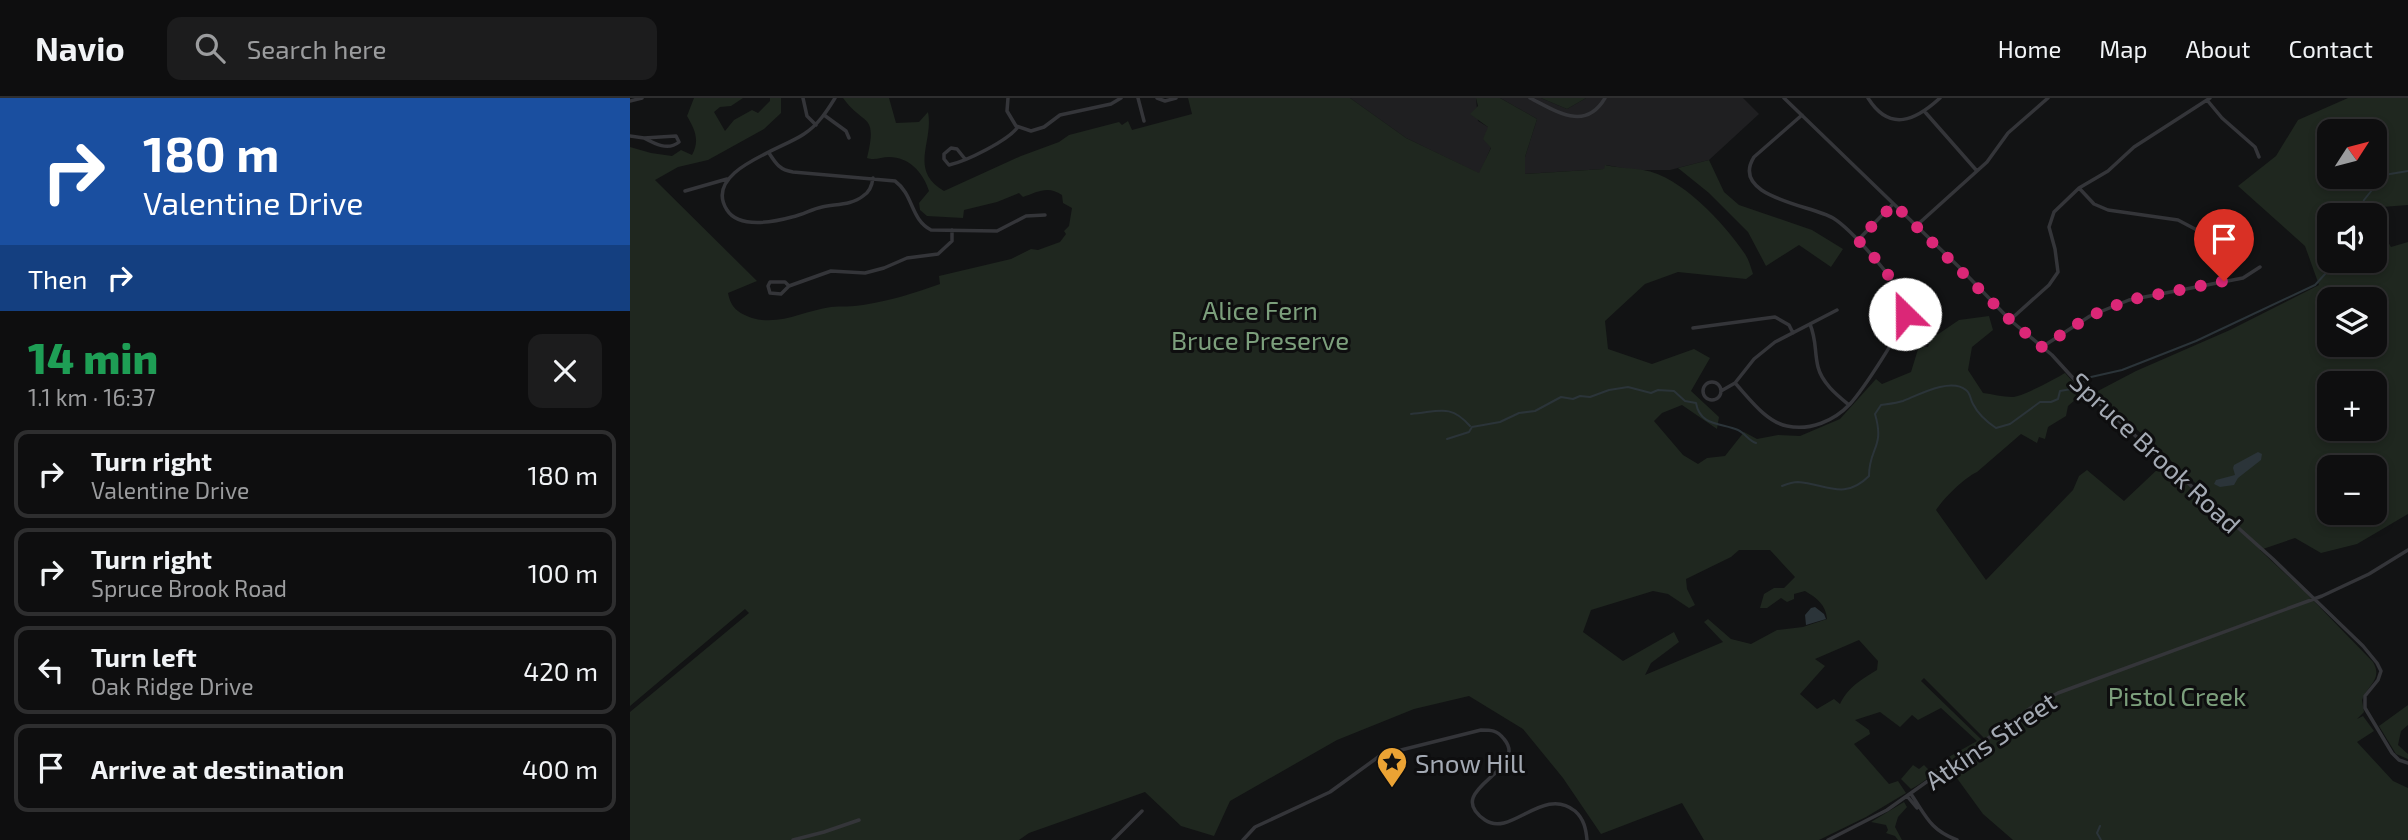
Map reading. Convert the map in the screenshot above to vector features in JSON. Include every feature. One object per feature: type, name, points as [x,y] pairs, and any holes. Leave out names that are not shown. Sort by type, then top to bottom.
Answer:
[{"type":"street","points":[[630,101],[642,98]]},
{"type":"street","points":[[803,98],[807,116],[816,125]]},
{"type":"street","points":[[835,98],[816,125],[805,134],[736,170],[727,179],[722,189],[728,213],[737,219],[752,222],[793,217],[820,207],[845,204],[861,198],[869,192],[873,178]]},
{"type":"street","points":[[1008,98],[1007,111],[1010,118],[1018,127],[1031,131],[1044,127],[1060,115],[1111,104],[1121,98]]},
{"type":"street","points":[[1138,98],[1144,121]]},
{"type":"street","points":[[1157,98],[1165,101],[1177,98]]},
{"type":"street","points":[[1530,98],[1577,117],[1593,112],[1605,98]]},
{"type":"street","name":"Spruce Brook Road","points":[[1784,98],[2010,320],[2315,598],[2363,646],[2377,663],[2381,674],[2365,696],[2365,708],[2392,753],[2399,760],[2408,763]]},
{"type":"street","points":[[1868,98],[1890,118],[1914,118],[1940,98]]},
{"type":"street","points":[[1916,226],[1987,162],[2008,132],[2048,98]]},
{"type":"street","points":[[2010,320],[2049,285],[2058,272],[2049,227],[2054,212],[2080,188],[2108,171],[2134,147],[2209,99],[2222,118],[2255,147],[2259,157]]},
{"type":"street","points":[[1924,112],[1977,171]]},
{"type":"street","points":[[824,115],[846,131],[849,138]]},
{"type":"street","points":[[1735,383],[1761,411],[1784,426],[1806,428],[1823,423],[1849,405],[1882,358],[1905,314],[1901,294],[1872,255],[1833,218],[1769,194],[1757,188],[1750,178],[1748,165],[1754,157],[1802,115]]},
{"type":"street","points":[[965,159],[957,149],[951,148],[944,154],[944,159],[950,165],[965,159],[1010,136],[1018,127]]},
{"type":"street","points":[[630,136],[676,136],[679,142],[663,147],[644,138]]},
{"type":"street","points":[[769,153],[776,165],[784,170],[895,181],[904,188],[921,225],[931,230],[997,231],[1026,216],[1045,215]]},
{"type":"street","points":[[685,191],[727,179]]},
{"type":"street","points":[[2080,188],[2094,204],[2108,210],[2178,220],[2194,229],[2207,239],[2219,255],[2224,281]]},
{"type":"street","points":[[1858,240],[1894,204]]},
{"type":"street","points":[[789,286],[785,282],[773,281],[770,282],[768,290],[770,293],[781,294],[789,286],[831,271],[865,273],[907,258],[939,254],[952,241],[952,230]]},
{"type":"street","points":[[2042,347],[2090,316],[2129,300],[2243,278],[2260,267]]},
{"type":"street","points":[[1720,391],[1713,383],[1708,384],[1703,391],[1705,396],[1712,400],[1717,398],[1720,391],[1735,383],[1754,359],[1775,342],[1837,310]]},
{"type":"street","points":[[1693,328],[1775,317],[1789,324],[1793,333]]},
{"type":"street","points":[[1810,324],[1816,340],[1818,368],[1824,380],[1849,405]]},
{"type":"street","name":"Atkins Street","points":[[1828,840],[1887,810],[2035,705],[2058,693],[2315,598],[2369,574],[2408,550]]},
{"type":"street","points":[[1242,840],[1255,827],[1325,795],[1381,755],[1493,729],[1509,746],[1509,757],[1502,769],[1476,790],[1473,800],[1476,811],[1492,824],[1503,823],[1542,806],[1563,804],[1581,817],[1587,840]]},
{"type":"street","points":[[1909,795],[1934,828],[1957,840]]},
{"type":"street","points":[[1113,840],[1142,811]]},
{"type":"street","points":[[793,840],[859,820]]},
{"type":"shaded area","points":[[1350,98],[1476,98],[1478,121],[1488,127],[1491,147],[1480,174],[1406,138]]},
{"type":"shaded area","points":[[1500,98],[1541,98],[1567,109],[1586,98],[1743,98],[1759,114],[1709,160],[1670,170],[1633,170],[1606,165],[1605,169],[1524,174],[1525,157],[1537,119]]},
{"type":"shaded area","points":[[2258,452],[2262,454],[2261,460],[2238,478],[2234,485],[2220,487],[2214,484],[2216,480],[2235,475],[2234,465]]},
{"type":"shaded area","points":[[1815,607],[1826,619],[1806,625],[1805,615]]},
{"type":"green space","points":[[694,98],[743,98],[714,112],[725,131],[734,120],[752,110],[758,113],[770,98],[781,98],[781,113],[764,129],[708,160],[678,167],[655,180],[757,281],[728,293],[733,306],[752,318],[772,320],[831,307],[873,303],[921,291],[940,284],[939,276],[1011,259],[1031,249],[1038,250],[1060,242],[1069,226],[1072,208],[1063,203],[1062,195],[1052,190],[1023,197],[1019,193],[997,202],[964,210],[963,218],[927,216],[920,210],[919,203],[929,191],[919,172],[909,163],[896,158],[867,158],[870,126],[843,98],[889,98],[896,123],[919,122],[928,112],[925,165],[933,183],[944,191],[1059,142],[1069,135],[1119,122],[1122,125],[1128,121],[1132,130],[1192,114],[1188,98],[1350,98],[1406,138],[1479,173],[1491,148],[1483,139],[1488,127],[1470,114],[1478,106],[1476,98],[1500,98],[1537,119],[1525,157],[1525,174],[1604,169],[1605,165],[1657,174],[1686,191],[1714,215],[1746,256],[1753,274],[1746,279],[1678,272],[1645,284],[1605,321],[1608,349],[1652,364],[1694,349],[1710,358],[1691,391],[1719,417],[1717,429],[1682,405],[1662,413],[1654,421],[1683,455],[1698,464],[1707,458],[1725,456],[1744,432],[1757,439],[1778,435],[1800,436],[1840,419],[1876,379],[1882,384],[1911,372],[1919,346],[1928,347],[1931,339],[1959,320],[1989,316],[1993,330],[1972,347],[1968,370],[1983,393],[2017,396],[2065,373],[2083,393],[2068,406],[2066,416],[2048,427],[2045,439],[2039,437],[2037,443],[2021,434],[1960,483],[1936,510],[1986,580],[2073,490],[2079,476],[2087,470],[2124,501],[2160,467],[2160,460],[2213,506],[2217,503],[2096,392],[2319,285],[2305,246],[2238,186],[2276,156],[2298,120],[2348,98],[2408,98],[2408,205],[2317,203],[2317,273],[2387,273],[2387,240],[2391,247],[2408,242],[2408,514],[2357,544],[2321,553],[2295,538],[2260,550],[2373,662],[2376,668],[2375,678],[2362,700],[2364,712],[2357,719],[2363,716],[2374,731],[2357,742],[2393,781],[2408,788],[2408,840],[2013,840],[1983,814],[1951,770],[1987,748],[1984,738],[1924,678],[1921,681],[1983,741],[1947,764],[1947,758],[1977,741],[1941,708],[1918,720],[1912,715],[1900,727],[1880,712],[1855,720],[1869,730],[1870,734],[1854,744],[1889,784],[1898,781],[1906,793],[1866,817],[1819,840],[1704,840],[1682,803],[1601,834],[1563,778],[1523,729],[1469,696],[1414,709],[1337,740],[1230,801],[1214,836],[1181,826],[1145,792],[1029,833],[1019,840],[630,840],[630,712],[749,613],[745,609],[630,706],[630,147],[672,156],[681,150],[692,155],[696,135],[687,116]],"holes":[[[1739,550],[1770,550],[1795,577],[1784,588],[1774,588],[1764,594],[1760,608],[1767,608],[1781,598],[1787,602],[1794,599],[1794,594],[1805,591],[1820,602],[1827,619],[1803,627],[1777,630],[1751,644],[1731,639],[1708,619],[1704,622],[1723,642],[1645,675],[1651,663],[1679,642],[1674,632],[1623,661],[1583,632],[1591,610],[1653,591],[1668,594],[1689,608],[1695,605],[1687,589],[1686,579],[1731,557]],[[1859,640],[1878,661],[1877,670],[1851,688],[1840,704],[1834,699],[1817,709],[1800,694],[1825,666],[1815,659]]]},
{"type":"green space","points":[[1541,98],[1586,98],[1567,109]]},
{"type":"green space","points":[[1709,160],[1724,192],[1739,205],[1812,230],[1843,249],[1831,267],[1799,245],[1766,266],[1748,232],[1709,193],[1678,168]]},
{"type":"green space","points":[[2408,705],[2408,725],[2401,731],[2398,745],[2408,754],[2408,759],[2396,754],[2379,726]]},
{"type":"green space","points":[[1913,765],[1919,769],[1924,765],[1930,771],[1941,768],[1939,772],[1911,789],[1901,779]]},
{"type":"green space","points":[[1904,802],[1907,807],[1898,817],[1895,827],[1902,840],[1886,833],[1886,825],[1871,822]]},
{"type":"waterway","points":[[2363,203],[2384,175],[2408,171]]},
{"type":"waterway","points":[[2082,383],[2091,377],[2122,370],[2196,341],[2315,285],[2326,273]]},
{"type":"waterway","points":[[1782,486],[1798,482],[1843,489],[1860,484],[1869,476],[1878,434],[1875,414],[1881,405],[1903,401],[1943,386],[1960,386],[1968,392],[1980,414],[1996,428],[2010,424],[2040,402],[2058,399],[2060,391],[2077,388]]},
{"type":"waterway","points":[[1447,439],[1469,432],[1472,427],[1535,411],[1561,397],[1590,397],[1628,387],[1651,393],[1658,390],[1674,391],[1685,401],[1696,403],[1698,410],[1707,420],[1738,430],[1756,443]]},
{"type":"waterway","points":[[1411,414],[1450,412],[1470,426]]},
{"type":"waterway","points":[[2100,826],[2097,833],[2101,840]]},
{"type":"place","name":"Snow Hill","points":[[1392,789]]},
{"type":"route","points":[[1905,314],[1901,294],[1858,240],[1894,204],[2010,320],[2042,347],[2090,316],[2129,300],[2224,281]]},
{"type":"park label","name":"Alice Fern Bruce Preserve","points":[[1260,324]]},
{"type":"park label","name":"Pistol Creek","points":[[2177,695]]}]
